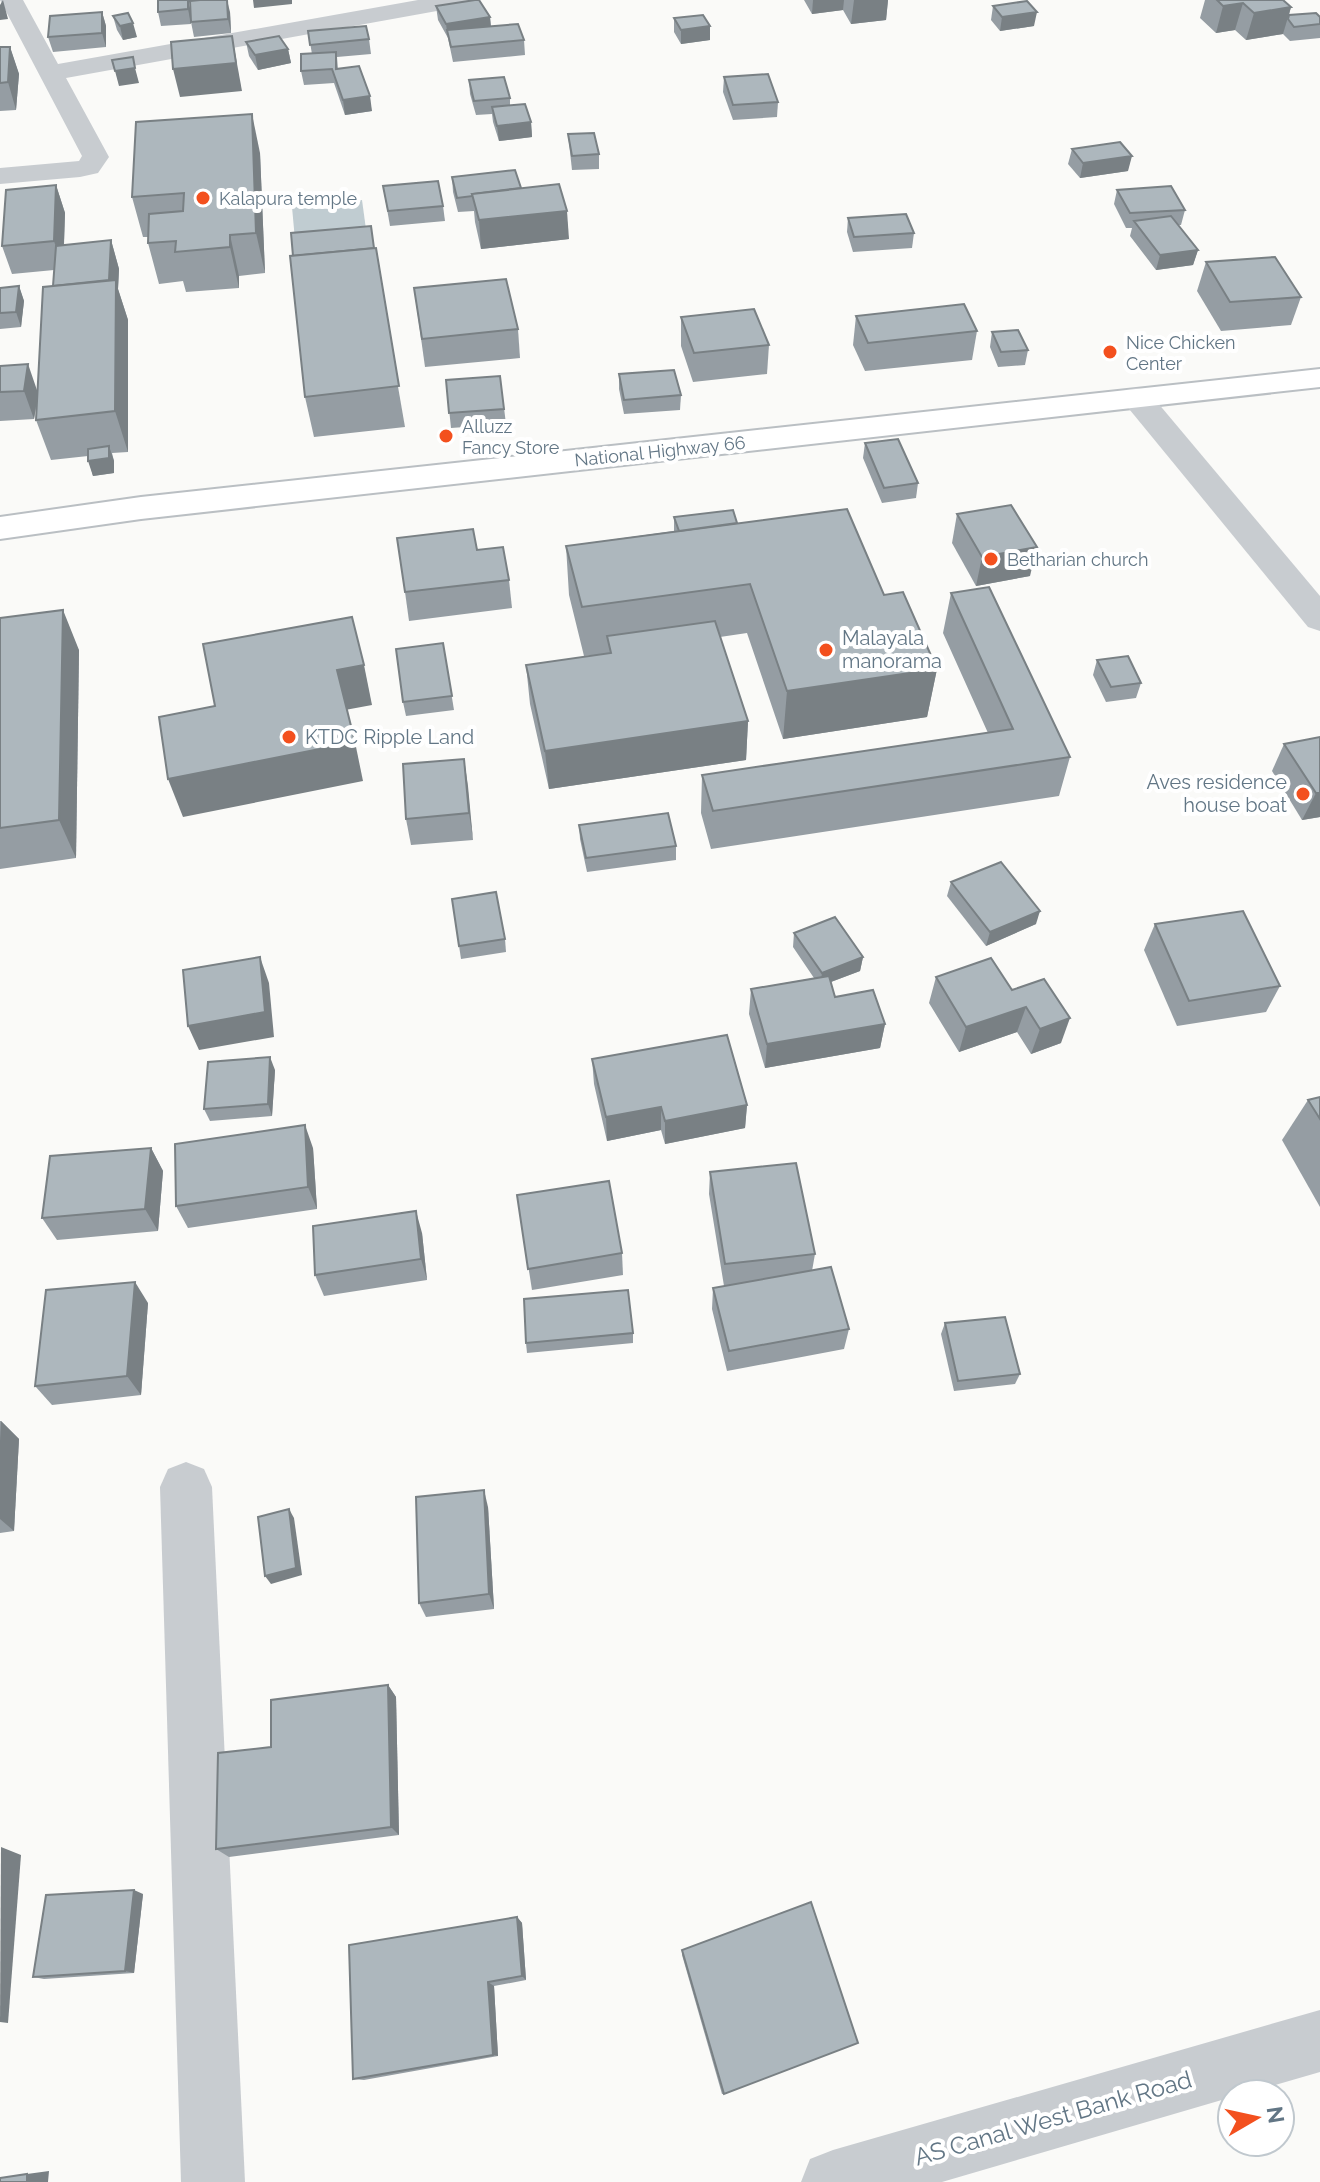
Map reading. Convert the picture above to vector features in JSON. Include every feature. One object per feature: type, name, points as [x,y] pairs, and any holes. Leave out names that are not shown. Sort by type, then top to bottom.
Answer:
[{"type":"main road","name":"National Highway 66","points":[[0,528],[156,506],[1320,378]]},
{"type":"street","points":[[0,176],[80,169],[95,162],[96,157],[11,0]]},
{"type":"street","points":[[50,73],[459,0]]},
{"type":"street","points":[[1136,397],[1320,619]]},
{"type":"street","points":[[186,1487],[213,2182]]},
{"type":"street","name":"AS Canal West Bank Road","points":[[833,2182],[1320,2041]]},
{"type":"shaded area","points":[[362,200],[368,244],[296,251],[292,207]]},
{"type":"building","points":[[158,0],[188,0],[188,9],[158,12]]},
{"type":"building","points":[[227,0],[228,19],[191,22],[190,1]]},
{"type":"building","points":[[479,0],[490,17],[446,24],[436,6]]},
{"type":"building","points":[[1217,0],[1283,0],[1291,7],[1254,13],[1243,3],[1223,6]]},
{"type":"building","points":[[1027,1],[1037,12],[1002,17],[993,6]]},
{"type":"building","points":[[102,12],[102,33],[48,37],[50,16]]},
{"type":"building","points":[[128,13],[133,23],[120,26],[113,16]]},
{"type":"building","points":[[1316,13],[1320,24],[1294,27],[1288,19],[1289,15]]},
{"type":"building","points":[[703,15],[710,26],[681,30],[674,18]]},
{"type":"building","points":[[518,24],[524,40],[451,47],[447,30]]},
{"type":"building","points":[[366,26],[369,39],[310,45],[308,31]]},
{"type":"building","points":[[232,36],[236,63],[173,69],[171,42]]},
{"type":"building","points":[[279,36],[288,49],[255,55],[246,42]]},
{"type":"building","points":[[0,47],[10,47],[8,82],[0,83]]},
{"type":"building","points":[[336,52],[336,69],[359,66],[370,96],[343,100],[332,69],[301,71],[301,54]]},
{"type":"building","points":[[133,57],[135,68],[115,71],[112,60]]},
{"type":"building","points":[[768,74],[778,102],[733,105],[724,77]]},
{"type":"building","points":[[504,77],[510,98],[474,101],[469,80]]},
{"type":"building","points":[[525,104],[531,122],[497,126],[492,107]]},
{"type":"building","points":[[252,114],[256,233],[230,235],[230,247],[175,252],[176,241],[148,243],[149,214],[183,211],[184,193],[132,197],[136,122]]},
{"type":"building","points":[[594,133],[599,154],[572,156],[568,134]]},
{"type":"building","points":[[1120,142],[1132,156],[1083,163],[1072,149]]},
{"type":"building","points":[[515,170],[521,188],[457,198],[452,177]]},
{"type":"building","points":[[438,181],[443,206],[388,211],[383,186]]},
{"type":"building","points":[[559,184],[567,211],[479,220],[472,194]]},
{"type":"building","points":[[56,185],[54,241],[2,246],[6,190]]},
{"type":"building","points":[[1171,186],[1185,210],[1130,213],[1117,190]]},
{"type":"building","points":[[906,214],[914,233],[854,237],[848,218]]},
{"type":"building","points":[[1171,216],[1198,250],[1160,255],[1134,221]]},
{"type":"building","points":[[371,226],[374,248],[293,256],[291,233]]},
{"type":"building","points":[[111,240],[109,280],[53,286],[56,246]]},
{"type":"building","points":[[376,248],[399,386],[305,397],[290,256]]},
{"type":"building","points":[[1275,257],[1301,297],[1230,302],[1206,262]]},
{"type":"building","points":[[506,279],[518,329],[422,339],[414,288]]},
{"type":"building","points":[[116,280],[115,411],[36,420],[43,287]]},
{"type":"building","points":[[19,286],[16,312],[0,313],[0,288]]},
{"type":"building","points":[[964,304],[977,331],[868,343],[856,316]]},
{"type":"building","points":[[754,309],[769,345],[694,353],[681,317]]},
{"type":"building","points":[[1018,330],[1028,350],[1001,352],[992,332]]},
{"type":"building","points":[[28,364],[24,391],[0,392],[0,366]]},
{"type":"building","points":[[674,370],[681,395],[624,400],[619,374]]},
{"type":"building","points":[[500,376],[504,409],[449,413],[446,380]]},
{"type":"building","points":[[898,439],[918,483],[884,488],[865,443]]},
{"type":"building","points":[[109,446],[109,458],[88,461],[88,449]]},
{"type":"building","points":[[1011,505],[1037,547],[982,557],[957,514]]},
{"type":"building","points":[[847,509],[884,595],[903,592],[937,669],[787,691],[750,584],[582,607],[566,546]]},
{"type":"building","points":[[733,510],[737,523],[679,531],[674,517]]},
{"type":"building","points":[[473,529],[477,550],[503,547],[509,580],[405,592],[397,538]]},
{"type":"building","points":[[989,587],[1070,757],[713,811],[702,775],[1013,729],[951,593]]},
{"type":"building","points":[[63,610],[59,820],[0,828],[0,618]]},
{"type":"building","points":[[352,617],[364,665],[337,670],[355,742],[168,779],[159,717],[215,706],[203,644]]},
{"type":"building","points":[[715,621],[748,721],[545,751],[526,665],[611,653],[607,636]]},
{"type":"building","points":[[443,643],[452,696],[403,702],[396,649]]},
{"type":"building","points":[[1128,656],[1141,683],[1111,687],[1097,660]]},
{"type":"building","points":[[1320,737],[1320,793],[1316,793],[1284,744]]},
{"type":"building","points":[[464,759],[469,813],[406,819],[403,764]]},
{"type":"building","points":[[668,813],[676,846],[586,858],[579,825]]},
{"type":"building","points":[[1001,862],[1040,911],[990,932],[951,882]]},
{"type":"building","points":[[496,892],[505,939],[459,946],[452,899]]},
{"type":"building","points":[[1243,911],[1280,986],[1189,1001],[1155,924]]},
{"type":"building","points":[[835,917],[863,957],[822,973],[794,933]]},
{"type":"building","points":[[260,957],[265,1012],[188,1026],[183,970]]},
{"type":"building","points":[[991,958],[1012,990],[1044,979],[1070,1018],[1040,1029],[1026,1007],[966,1027],[936,977]]},
{"type":"building","points":[[829,976],[835,997],[873,990],[885,1024],[767,1044],[751,989]]},
{"type":"building","points":[[727,1035],[747,1105],[665,1121],[661,1107],[606,1117],[592,1059]]},
{"type":"building","points":[[270,1057],[268,1104],[204,1109],[208,1062]]},
{"type":"building","points":[[1320,1097],[1320,1119],[1308,1100]]},
{"type":"building","points":[[305,1125],[308,1187],[176,1206],[175,1144]]},
{"type":"building","points":[[151,1148],[145,1209],[42,1218],[50,1156]]},
{"type":"building","points":[[796,1163],[815,1254],[725,1264],[710,1172]]},
{"type":"building","points":[[609,1181],[622,1253],[528,1269],[517,1195]]},
{"type":"building","points":[[416,1211],[421,1259],[315,1275],[313,1226]]},
{"type":"building","points":[[831,1267],[849,1329],[729,1351],[713,1288]]},
{"type":"building","points":[[135,1282],[127,1376],[35,1386],[46,1290]]},
{"type":"building","points":[[628,1290],[633,1333],[526,1343],[524,1299]]},
{"type":"building","points":[[1005,1317],[1020,1374],[958,1381],[945,1323]]},
{"type":"building","points":[[484,1490],[489,1594],[419,1603],[416,1497]]},
{"type":"building","points":[[289,1509],[296,1568],[265,1576],[258,1517]]},
{"type":"building","points":[[388,1685],[391,1827],[216,1849],[218,1753],[271,1747],[271,1700]]},
{"type":"building","points":[[134,1890],[125,1971],[33,1977],[46,1895]]},
{"type":"building","points":[[811,1902],[858,2043],[724,2094],[682,1950]]},
{"type":"building","points":[[517,1917],[522,1976],[488,1982],[493,2055],[353,2079],[349,1945]]},
{"type":"building","points":[[27,2174],[27,2182],[0,2182],[0,2178]]},
{"type":"place","name":"Kalapura temple","points":[[203,198]]},
{"type":"place","name":"Nice Chicken Center","points":[[1110,352]]},
{"type":"place","name":"Alluzz Fancy Store","points":[[446,436]]},
{"type":"place","name":"Betharian church","points":[[991,559]]},
{"type":"place","name":"Malayala manorama","points":[[826,650]]},
{"type":"place","name":"KTDC Ripple Land","points":[[289,737]]},
{"type":"place","name":"Aves residence house boat","points":[[1303,794]]}]
